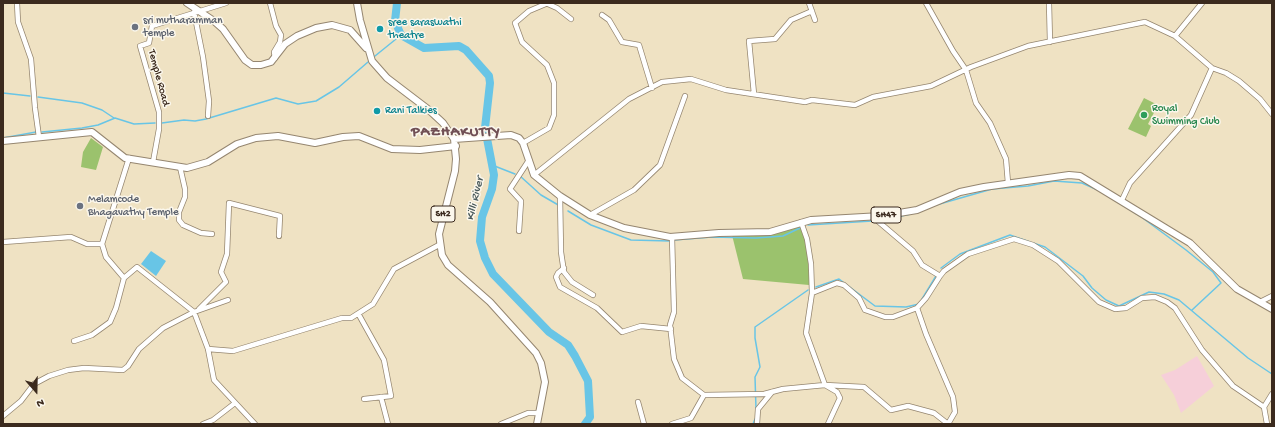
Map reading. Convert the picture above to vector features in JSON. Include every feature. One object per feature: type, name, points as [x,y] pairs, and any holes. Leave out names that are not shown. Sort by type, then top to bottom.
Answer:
[{"type":"main road","points":[[187,3],[196,11],[223,29],[245,60],[252,65],[261,65],[271,62],[285,44],[298,36],[316,28],[332,25],[350,30],[368,51]]},
{"type":"main road","name":"SH2","points":[[357,3],[368,51],[379,70],[387,78],[429,110],[443,123],[454,139],[456,146],[455,171],[440,224],[439,244],[442,255],[448,265],[490,302],[536,353],[541,363],[545,382],[536,424]]},
{"type":"main road","points":[[3,141],[92,132],[125,158],[187,168],[208,162],[237,144],[256,138],[278,136],[315,143],[343,137],[359,136],[392,149],[420,150],[456,146]]},
{"type":"main road","points":[[454,139],[511,135],[518,138],[523,143],[534,175]]},
{"type":"main road","name":"SH47","points":[[534,175],[560,196],[590,215],[624,228],[672,237],[719,233],[770,232],[811,220],[873,217],[917,210],[960,192],[1008,183],[1069,175],[1080,176],[1122,200],[1190,243],[1237,289],[1272,309]]},
{"type":"street","points":[[17,3],[18,22],[31,59],[39,137]]},
{"type":"street","points":[[208,116],[209,101],[196,11],[226,3]]},
{"type":"street","points":[[270,3],[276,26],[281,35],[280,42],[274,52],[275,58]]},
{"type":"street","points":[[523,143],[549,128],[554,115],[554,82],[547,65],[522,42],[515,23],[528,12],[548,3],[558,8],[571,19]]},
{"type":"street","points":[[809,3],[815,20]]},
{"type":"street","points":[[926,3],[953,51],[966,70],[976,103],[990,123],[1006,158],[1008,183]]},
{"type":"street","points":[[1049,3],[1050,42]]},
{"type":"street","points":[[1175,36],[1202,3]]},
{"type":"street","name":"Temple Road","points":[[153,162],[159,112],[140,46],[149,43],[152,26],[196,11]]},
{"type":"street","points":[[754,94],[749,41],[775,39],[791,20],[812,11]]},
{"type":"street","points":[[602,15],[609,20],[622,42],[639,45],[652,88]]},
{"type":"street","points":[[534,175],[629,99],[662,82],[691,79],[726,90],[805,102],[812,100],[855,105],[873,97],[931,86],[966,70],[1028,46],[1145,22],[1175,36],[1212,68],[1226,73],[1239,81],[1260,99],[1272,114]]},
{"type":"street","points":[[1122,200],[1130,183],[1191,115],[1212,68]]},
{"type":"street","points":[[590,215],[634,190],[660,165],[685,96]]},
{"type":"street","points":[[124,278],[106,257],[102,244],[129,158]]},
{"type":"street","points":[[519,231],[521,201],[510,189],[529,160]]},
{"type":"street","points":[[180,167],[185,197],[179,212],[179,220],[183,225],[201,233],[212,234]]},
{"type":"street","points":[[560,196],[561,252],[566,277],[593,295]]},
{"type":"street","points":[[3,416],[21,401],[34,384],[50,376],[68,370],[84,368],[123,370],[152,336],[207,303],[226,282],[221,272],[227,254],[229,203],[280,216],[279,236]]},
{"type":"street","points":[[873,217],[913,251],[922,265],[940,276]]},
{"type":"street","points":[[800,222],[807,239],[811,264],[812,293],[806,333],[824,385],[837,392],[840,398],[828,424]]},
{"type":"street","points":[[3,242],[71,237],[87,244],[102,244]]},
{"type":"street","points":[[672,237],[674,312],[671,328],[674,359],[682,378],[704,395],[726,396],[752,393],[764,394],[824,385],[864,387],[891,410],[908,406],[934,413],[948,424],[954,412],[953,397],[926,334],[917,308]]},
{"type":"street","points":[[812,293],[837,283],[844,285],[859,298],[865,310],[885,317],[893,317],[917,308],[926,298],[944,271],[968,254],[1014,239],[1033,245],[1058,261],[1099,302],[1115,309],[1126,308],[1142,298],[1155,297],[1167,302],[1175,308],[1202,350],[1233,386],[1264,407]]},
{"type":"street","points":[[208,349],[233,351],[342,318],[351,318],[359,315],[373,304],[394,269],[439,244]]},
{"type":"street","points":[[74,341],[92,335],[110,322],[116,308],[124,278],[137,267],[194,312],[208,349],[214,380],[255,424]]},
{"type":"street","points":[[564,268],[556,277],[560,287],[597,308],[622,332],[641,326],[671,328]]},
{"type":"street","points":[[1260,302],[1272,296]]},
{"type":"street","points":[[194,312],[228,300]]},
{"type":"street","points":[[359,315],[386,365],[391,396],[364,399]]},
{"type":"street","points":[[757,424],[758,410],[772,392]]},
{"type":"street","points":[[1267,424],[1264,407],[1272,394]]},
{"type":"street","points":[[672,424],[691,418],[704,395]]},
{"type":"street","points":[[381,397],[388,424]]},
{"type":"street","points":[[638,402],[644,424]]},
{"type":"street","points":[[203,424],[212,420],[235,403]]},
{"type":"street","points":[[501,424],[528,413],[539,413]]},
{"type":"shaded area","points":[[1197,356],[1214,386],[1181,413],[1174,395],[1161,375],[1175,370]]},
{"type":"green space","name":"Royal Swimming Club","points":[[1144,98],[1158,105],[1148,124],[1151,126],[1146,137],[1128,129]]},
{"type":"green space","points":[[91,138],[103,147],[96,170],[81,167],[83,152]]},
{"type":"green space","points":[[802,222],[809,258],[809,285],[743,279],[732,235],[772,232]]},
{"type":"water","points":[[151,251],[166,261],[156,276],[141,264]]},
{"type":"waterway","name":"Killi River","points":[[397,3],[395,21],[401,35],[424,48],[459,46],[466,50],[489,76],[490,83],[485,128],[494,175],[492,189],[482,217],[480,241],[485,258],[493,274],[549,332],[568,345],[575,356],[588,381],[590,417],[585,424]]},
{"type":"waterway","points":[[375,56],[401,35]]},
{"type":"waterway","points":[[162,123],[206,119],[276,98],[298,104],[316,101],[339,87],[368,62]]},
{"type":"waterway","points":[[3,93],[30,96]]},
{"type":"waterway","points":[[38,97],[82,103],[102,110],[114,118]]},
{"type":"waterway","points":[[42,132],[98,125],[115,118],[134,124],[155,123]]},
{"type":"waterway","points":[[3,138],[36,132]]},
{"type":"waterway","points":[[492,165],[515,174]]},
{"type":"waterway","points":[[520,176],[541,195],[560,206]]},
{"type":"waterway","points":[[936,205],[992,189],[1028,186],[1054,181],[1082,183],[1100,191],[1140,216],[1213,272],[1221,283],[1192,310]]},
{"type":"waterway","points":[[568,211],[591,225],[631,240],[670,241]]},
{"type":"waterway","points":[[882,220],[911,214]]},
{"type":"waterway","points":[[808,225],[872,221]]},
{"type":"waterway","points":[[674,240],[712,237],[756,238],[783,236],[800,228]]},
{"type":"waterway","points":[[941,268],[960,254],[1010,235],[1030,242]]},
{"type":"waterway","points":[[1033,243],[1045,247],[1083,276],[1092,288],[1106,300],[1119,306],[1149,292],[1164,294],[1179,300],[1248,358],[1272,374]]},
{"type":"waterway","points":[[922,299],[936,276]]},
{"type":"waterway","points":[[816,287],[839,279],[875,306],[906,307],[919,304]]},
{"type":"waterway","points":[[756,409],[755,377],[760,367],[755,338],[755,327],[808,290]]},
{"type":"waterway","points":[[753,424],[755,419]]},
{"type":"place","name":"sri mutharamman temple","points":[[135,27]]},
{"type":"place","name":"sree saraswathi theatre","points":[[380,29]]},
{"type":"place","name":"Rani Talkies","points":[[377,111]]},
{"type":"place","name":"Royal Swimming Club","points":[[1144,115]]},
{"type":"place","name":"Melamcode Bhagavathy Temple","points":[[80,206]]},
{"type":"district","name":"PAZHAKUTTY","points":[[456,133]]}]
